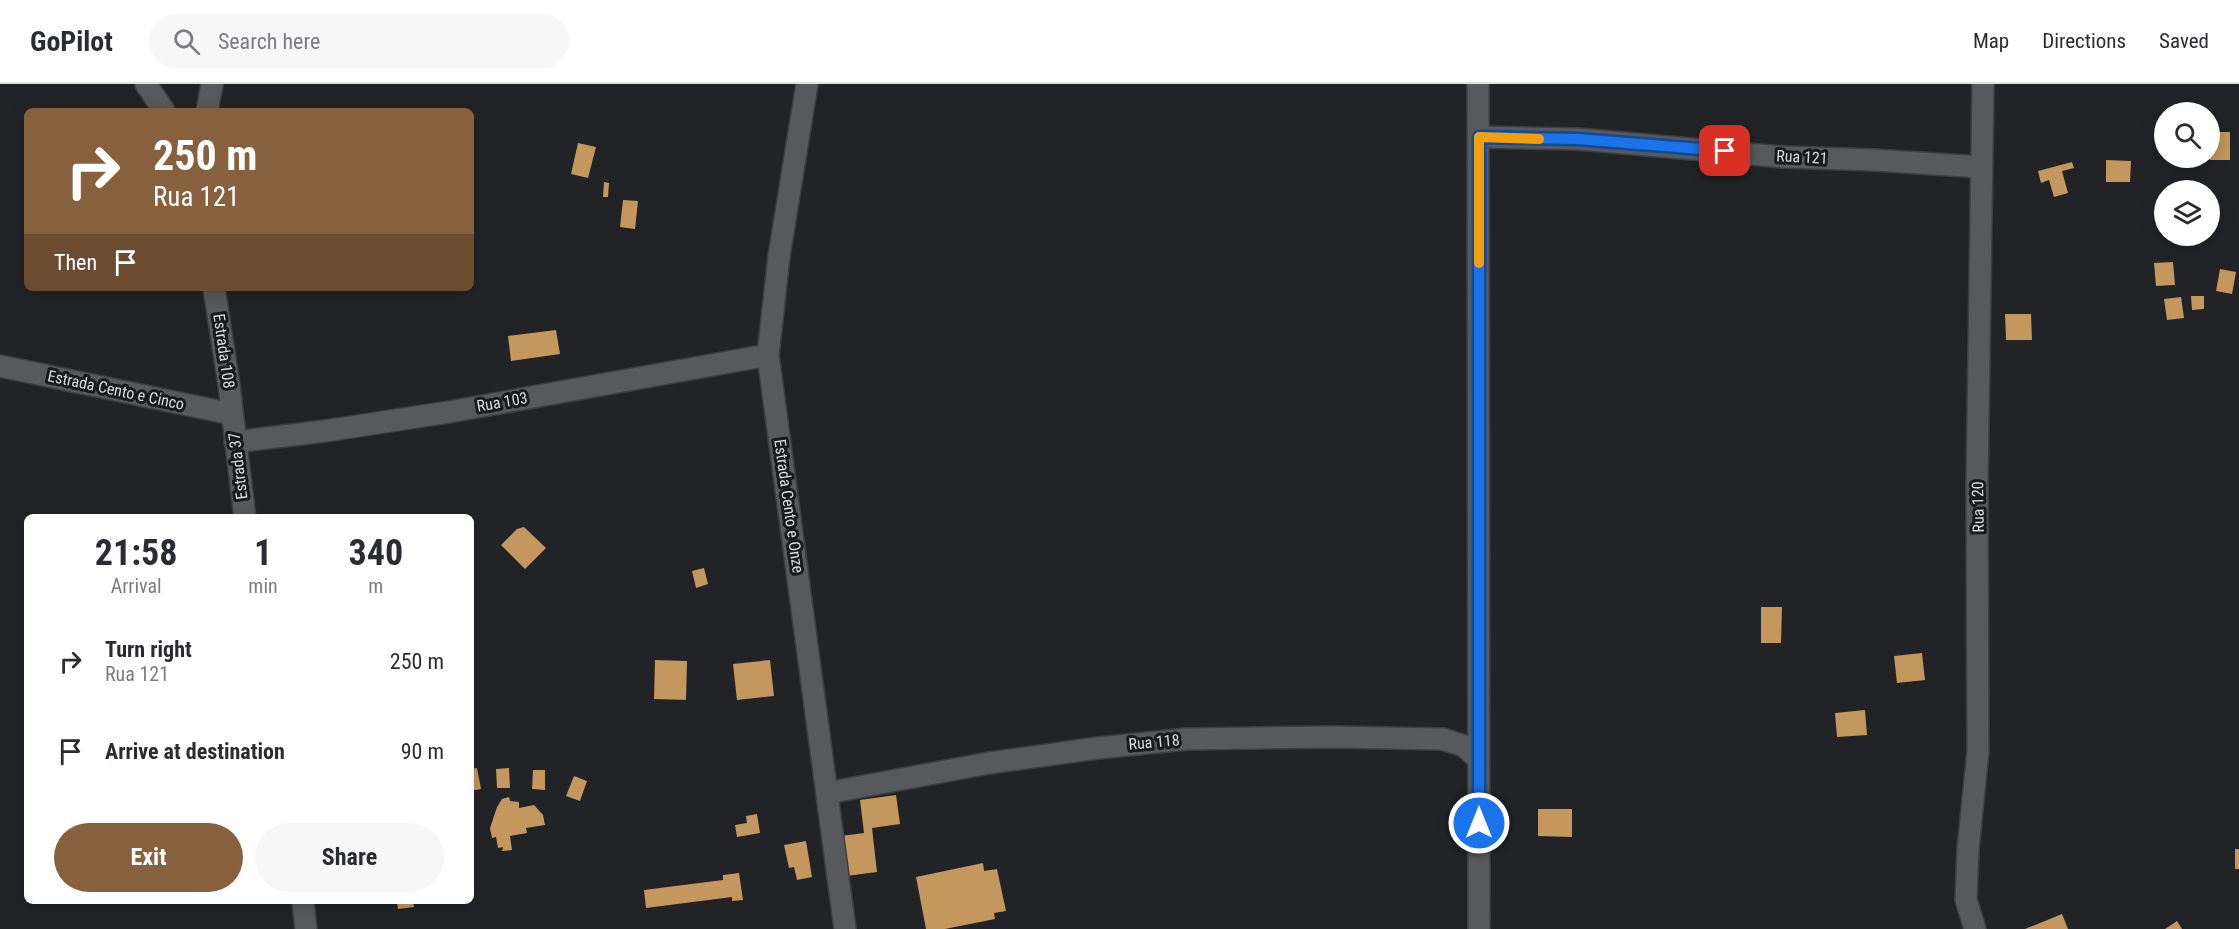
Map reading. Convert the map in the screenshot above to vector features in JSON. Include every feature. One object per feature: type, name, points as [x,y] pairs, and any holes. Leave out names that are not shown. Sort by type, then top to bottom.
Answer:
[{"type":"street","points":[[146,84],[162,108]]},
{"type":"street","points":[[208,108],[212,84]]},
{"type":"street","name":"Estrada Cento e Onze","points":[[807,84],[779,256],[768,355],[845,929]]},
{"type":"street","points":[[1478,84],[1479,929]]},
{"type":"street","name":"Rua 120","points":[[1969,927],[1966,900],[1968,849],[1978,751],[1977,486],[1983,84]]},
{"type":"street","name":"Rua 121","points":[[1479,137],[1578,139],[1783,157],[1981,167]]},
{"type":"street","name":"Estrada 108","points":[[214,291],[232,414]]},
{"type":"street","name":"Rua 103","points":[[235,442],[449,412],[768,355]]},
{"type":"street","name":"Estrada Cento e Cinco","points":[[0,366],[232,414]]},
{"type":"street","name":"Estrada 37","points":[[232,414],[244,514]]},
{"type":"street","name":"Rua 118","points":[[827,793],[905,777],[1047,755],[1187,740],[1334,737],[1443,739],[1464,746],[1478,759]]},
{"type":"street","points":[[303,904],[306,929]]},
{"type":"building","points":[[2220,132],[2230,132],[2230,160],[2220,160]]},
{"type":"building","points":[[578,143],[596,147],[588,178],[571,174]]},
{"type":"building","points":[[2106,160],[2131,161],[2130,182],[2106,182]]},
{"type":"building","points":[[2072,162],[2074,168],[2062,171],[2068,193],[2054,197],[2049,180],[2041,183],[2038,171]]},
{"type":"building","points":[[604,182],[609,183],[608,197],[603,197]]},
{"type":"building","points":[[623,200],[638,201],[635,229],[620,227]]},
{"type":"building","points":[[2173,262],[2175,285],[2156,286],[2154,263]]},
{"type":"building","points":[[2220,269],[2236,272],[2232,294],[2216,291]]},
{"type":"building","points":[[2191,296],[2204,296],[2204,309],[2192,310]]},
{"type":"building","points":[[2181,297],[2184,318],[2167,320],[2164,299]]},
{"type":"building","points":[[2005,314],[2031,314],[2032,340],[2006,340]]},
{"type":"building","points":[[556,330],[560,354],[511,361],[508,336]]},
{"type":"building","points":[[524,527],[546,548],[525,569],[501,545],[517,529]]},
{"type":"building","points":[[704,568],[708,584],[696,588],[692,571]]},
{"type":"building","points":[[1761,607],[1782,607],[1781,643],[1761,643]]},
{"type":"building","points":[[1922,653],[1925,680],[1897,683],[1894,656]]},
{"type":"building","points":[[655,660],[687,661],[686,700],[654,699]]},
{"type":"building","points":[[770,660],[774,696],[737,700],[733,664]]},
{"type":"building","points":[[1865,710],[1867,735],[1837,737],[1835,713]]},
{"type":"building","points":[[474,768],[477,768],[481,789],[474,790]]},
{"type":"building","points":[[509,768],[510,788],[497,788],[496,769]]},
{"type":"building","points":[[533,770],[545,770],[545,790],[532,789]]},
{"type":"building","points":[[574,776],[587,781],[580,801],[566,796]]},
{"type":"building","points":[[896,795],[900,824],[872,828],[877,872],[846,876],[841,836],[864,833],[860,800]]},
{"type":"building","points":[[509,797],[510,801],[519,802],[519,808],[534,805],[543,815],[545,825],[526,828],[527,833],[510,836],[512,850],[502,851],[503,847],[498,848],[496,837],[492,838],[490,828],[497,807],[502,799]]},
{"type":"building","points":[[1538,809],[1572,809],[1572,837],[1538,836]]},
{"type":"building","points":[[757,814],[760,833],[737,837],[735,825],[747,823],[746,816]]},
{"type":"building","points":[[806,841],[812,877],[797,880],[794,867],[789,868],[784,845]]},
{"type":"building","points":[[2235,849],[2239,849],[2239,869],[2235,869]]},
{"type":"building","points":[[983,863],[984,871],[997,869],[1006,911],[994,913],[995,919],[945,929],[926,929],[916,877]]},
{"type":"building","points":[[739,873],[743,900],[732,901],[732,897],[646,908],[644,890],[723,880],[723,875]]},
{"type":"building","points":[[397,904],[413,904],[414,907],[398,909]]},
{"type":"building","points":[[2062,914],[2068,929],[2025,929]]},
{"type":"building","points":[[2177,921],[2182,929],[2165,929]]},
{"type":"slow traffic","points":[[1479,263],[1479,137],[1539,139]]},
{"type":"route","points":[[1479,823],[1479,137],[1578,139],[1725,151]]}]
